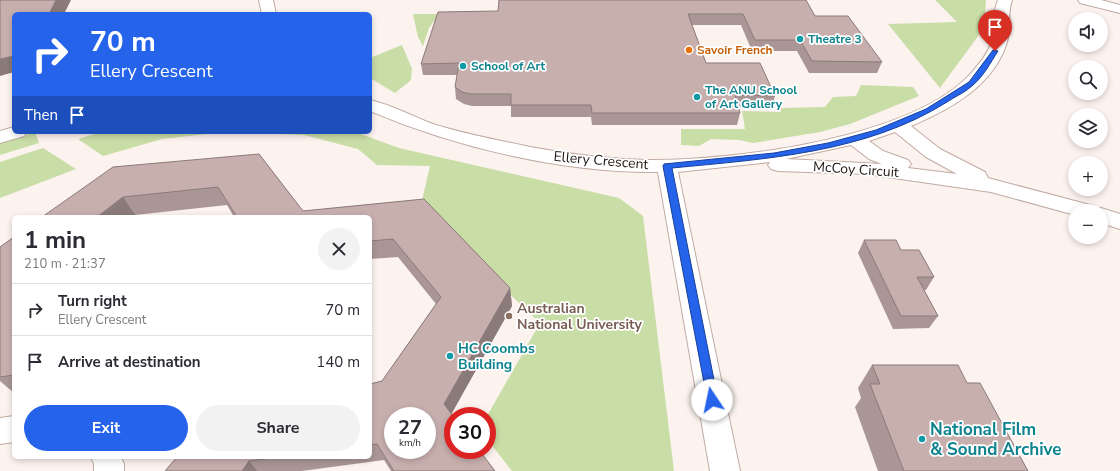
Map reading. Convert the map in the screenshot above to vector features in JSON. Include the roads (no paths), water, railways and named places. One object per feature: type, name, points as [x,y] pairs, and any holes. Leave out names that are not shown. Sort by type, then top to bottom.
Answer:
[{"type":"street","points":[[266,0],[269,12]]},
{"type":"street","name":"Ellery Crescent","points":[[372,106],[421,126],[504,147],[546,155],[606,163],[667,166],[714,163],[781,154],[855,139],[898,125],[928,110],[971,84],[985,66],[1000,40],[1001,10],[1005,0]]},
{"type":"street","points":[[1085,0],[1120,9]]},
{"type":"street","points":[[1116,0],[1120,1]]},
{"type":"street","name":"McCoy Circuit","points":[[898,125],[933,153],[997,186]]},
{"type":"street","points":[[0,138],[12,134]]},
{"type":"street","name":"McCoy Circuit","points":[[855,139],[872,152],[892,162],[997,186],[1068,206]]},
{"type":"street","name":"McCoy Circuit","points":[[714,163],[866,168],[997,186]]},
{"type":"street","points":[[667,166],[725,471]]},
{"type":"street","points":[[1108,218],[1120,222]]},
{"type":"street","points":[[0,431],[12,429]]},
{"type":"street","points":[[107,459],[109,464],[109,471]]},
{"type":"place","name":"Theatre 3","points":[[800,39]]},
{"type":"place","name":"Savoir French","points":[[689,50]]},
{"type":"place","name":"School of Art","points":[[463,66]]},
{"type":"place","name":"The ANU School of Art Gallery","points":[[697,97]]},
{"type":"place","name":"Australian National University","points":[[509,316]]},
{"type":"place","name":"HC Coombs Building","points":[[450,356]]},
{"type":"place","name":"National Film & Sound Archive","points":[[922,439]]}]
